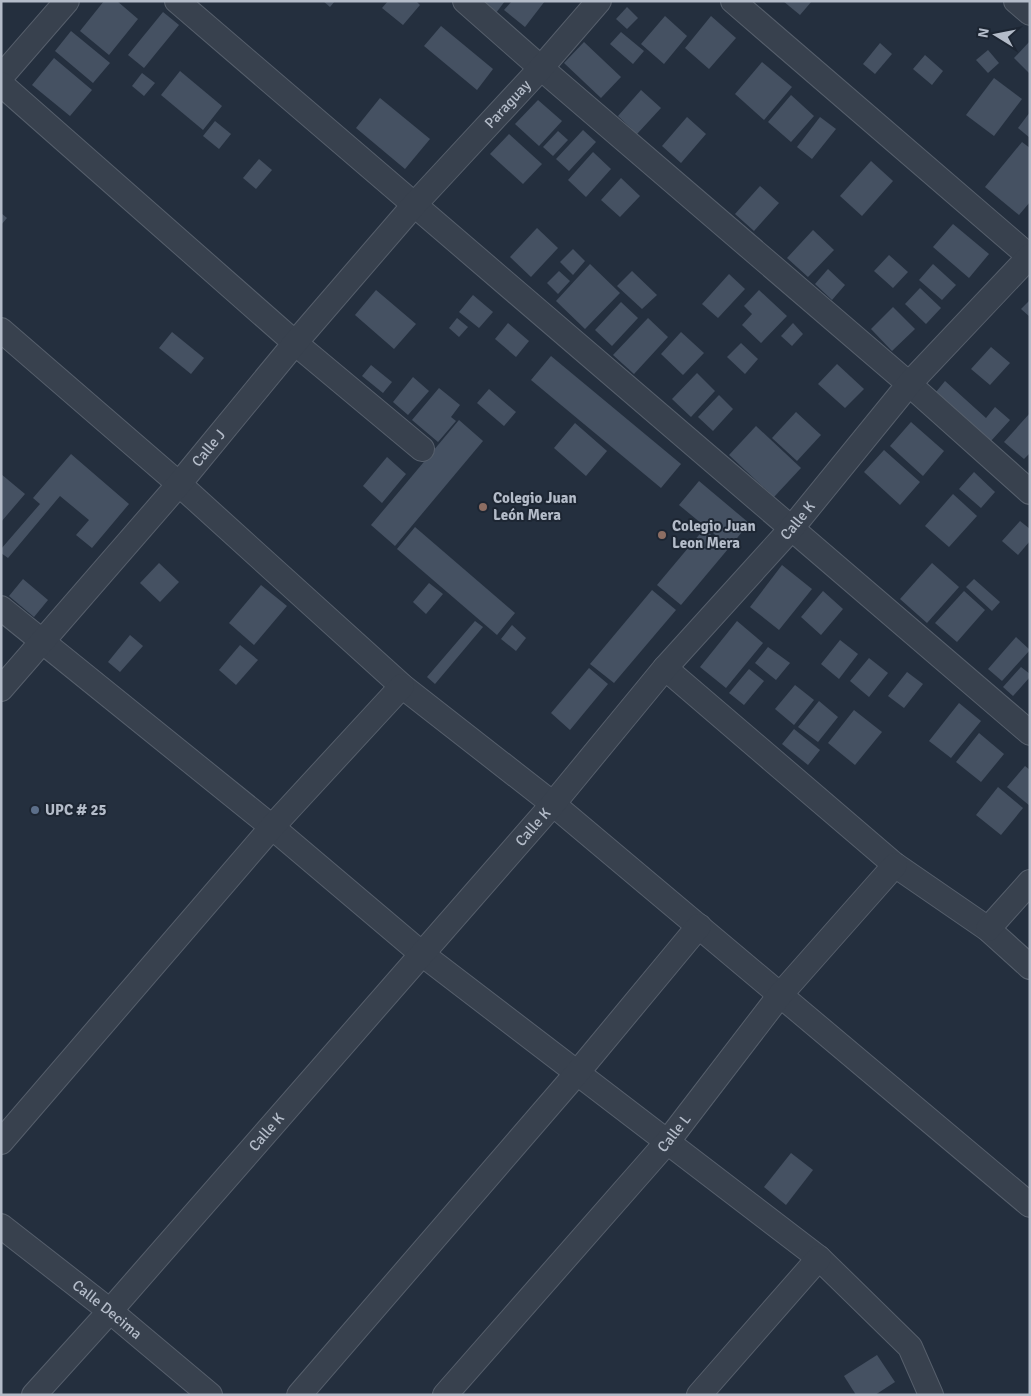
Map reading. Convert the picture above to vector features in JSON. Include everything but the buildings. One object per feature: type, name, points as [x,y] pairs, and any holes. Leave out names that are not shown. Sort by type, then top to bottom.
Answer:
[{"type":"street","points":[[1,77],[67,1]]},
{"type":"street","points":[[176,1],[1030,734]]},
{"type":"street","points":[[465,1],[909,384],[1030,492]]},
{"type":"street","name":"Paraguay","points":[[414,205],[541,68],[599,1]]},
{"type":"street","points":[[733,1],[1030,257]]},
{"type":"street","points":[[1016,1],[1030,13]]},
{"type":"street","points":[[1,84],[295,343],[422,449]]},
{"type":"street","name":"Calle J","points":[[1,689],[179,484],[295,343],[414,205]]},
{"type":"street","name":"Calle K","points":[[34,1395],[110,1312],[553,804],[665,668],[792,529],[909,384],[1030,257]]},
{"type":"street","points":[[1,330],[179,484],[402,686],[553,804],[1030,1205]]},
{"type":"street","points":[[1,608],[272,827],[422,954],[820,1258],[910,1347],[931,1395]]},
{"type":"street","points":[[665,668],[895,865],[988,929],[1030,967]]},
{"type":"street","points":[[1,1142],[272,827],[402,686]]},
{"type":"street","name":"Calle L","points":[[445,1395],[668,1141],[780,995],[895,865]]},
{"type":"street","points":[[988,929],[1030,882]]},
{"type":"street","points":[[299,1395],[577,1072],[699,926]]},
{"type":"street","name":"Calle Decima","points":[[1,1226],[110,1312],[210,1395]]},
{"type":"street","points":[[699,1395],[820,1258]]},
{"type":"place","name":"Colegio Juan León Mera","points":[[483,507]]},
{"type":"place","name":"Colegio Juan Leon Mera","points":[[662,535]]},
{"type":"place","name":"UPC # 25","points":[[35,810]]}]
